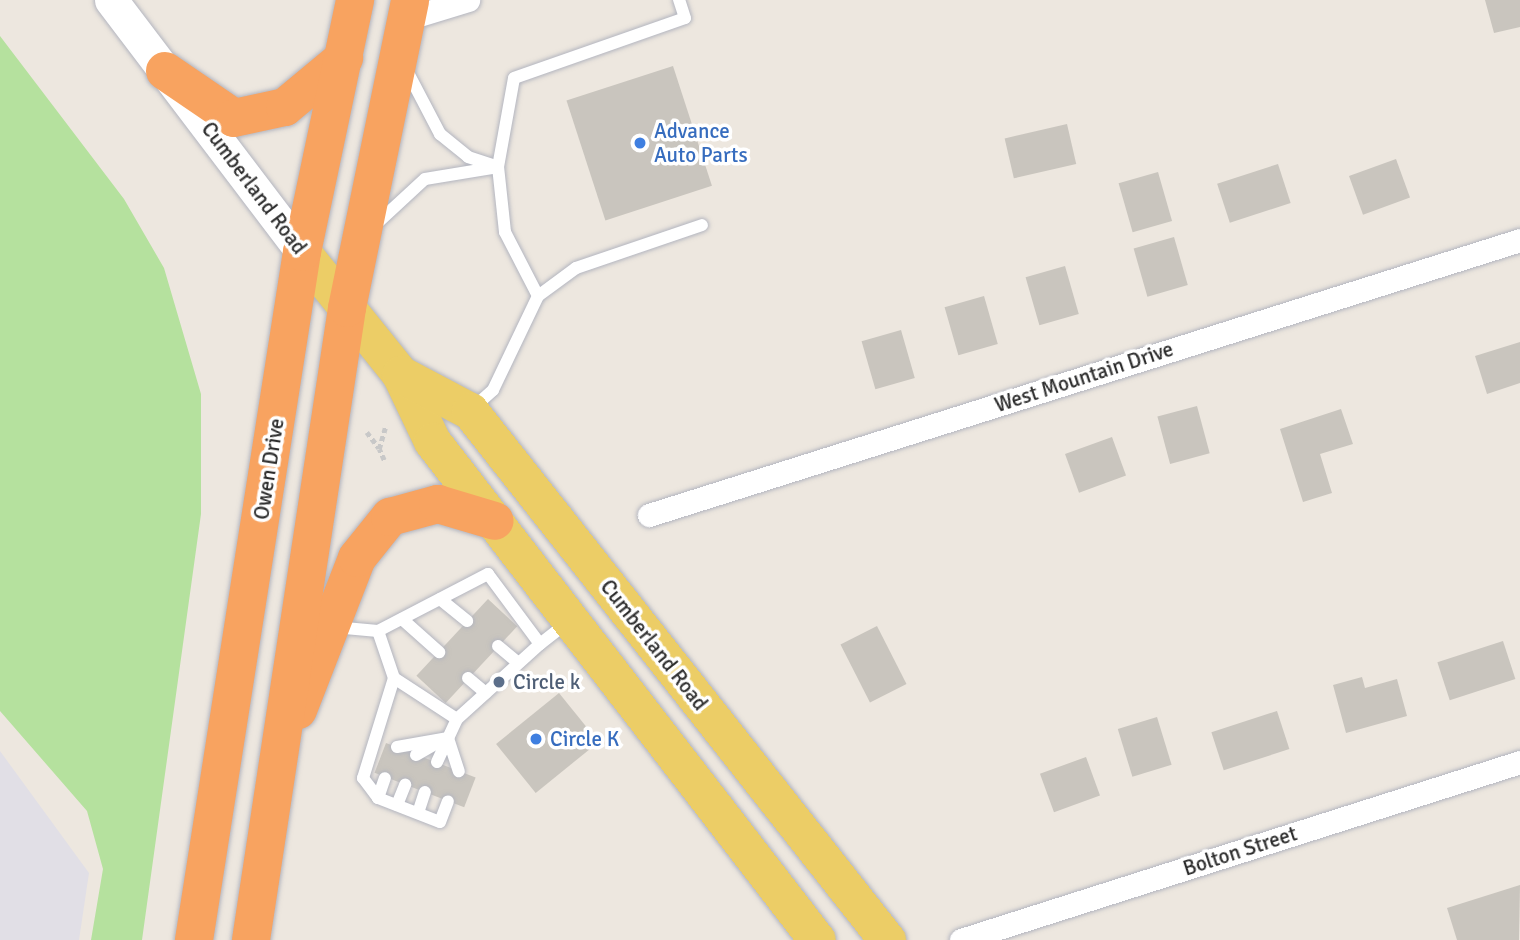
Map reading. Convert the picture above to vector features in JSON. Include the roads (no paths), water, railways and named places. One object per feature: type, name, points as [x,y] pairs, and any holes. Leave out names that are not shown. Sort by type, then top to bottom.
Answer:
[{"type":"highway","name":"Owen Drive","points":[[194,940],[302,252],[355,0]]},
{"type":"highway","points":[[251,940],[347,308],[408,10]]},
{"type":"highway","points":[[165,71],[234,118],[285,107],[344,58]]},
{"type":"highway","points":[[276,763],[358,558],[390,517],[438,504],[495,521]]},
{"type":"main road","name":"Cumberland Road","points":[[111,0],[302,252],[400,374],[432,441],[817,940]]},
{"type":"main road","name":"Cumberland Road","points":[[400,374],[470,411],[887,940]]},
{"type":"street","points":[[408,10],[468,0]]},
{"type":"street","name":"West Mountain Drive","points":[[649,515],[1520,240]]},
{"type":"street","name":"Bolton Street","points":[[961,940],[1520,762]]},
{"type":"lane","points":[[538,296],[505,232],[498,167],[514,78],[685,18],[679,0]]},
{"type":"lane","points":[[400,57],[440,134],[468,157],[498,167]]},
{"type":"lane","points":[[361,239],[425,179],[498,167]]},
{"type":"lane","points":[[470,411],[493,390],[538,296],[576,268],[702,225]]},
{"type":"lane","points":[[333,626],[379,631],[488,574],[540,644]]},
{"type":"lane","points":[[440,599],[467,621]]},
{"type":"lane","points":[[402,619],[439,652]]},
{"type":"lane","points":[[437,762],[457,719],[570,620]]},
{"type":"lane","points":[[379,631],[394,678],[363,778],[378,798],[440,822],[448,801]]},
{"type":"lane","points":[[498,646],[518,663]]},
{"type":"lane","points":[[394,678],[457,719]]},
{"type":"lane","points":[[468,678],[486,693]]},
{"type":"lane","points":[[397,747],[448,738]]},
{"type":"lane","points":[[416,754],[448,738]]},
{"type":"lane","points":[[448,738],[459,771]]},
{"type":"lane","points":[[378,798],[385,778]]},
{"type":"lane","points":[[397,805],[405,785]]},
{"type":"lane","points":[[418,813],[425,792]]},
{"type":"place","name":"Advance Auto Parts","points":[[640,143]]},
{"type":"place","name":"Circle k","points":[[499,682]]},
{"type":"place","name":"Circle K","points":[[536,739]]}]
